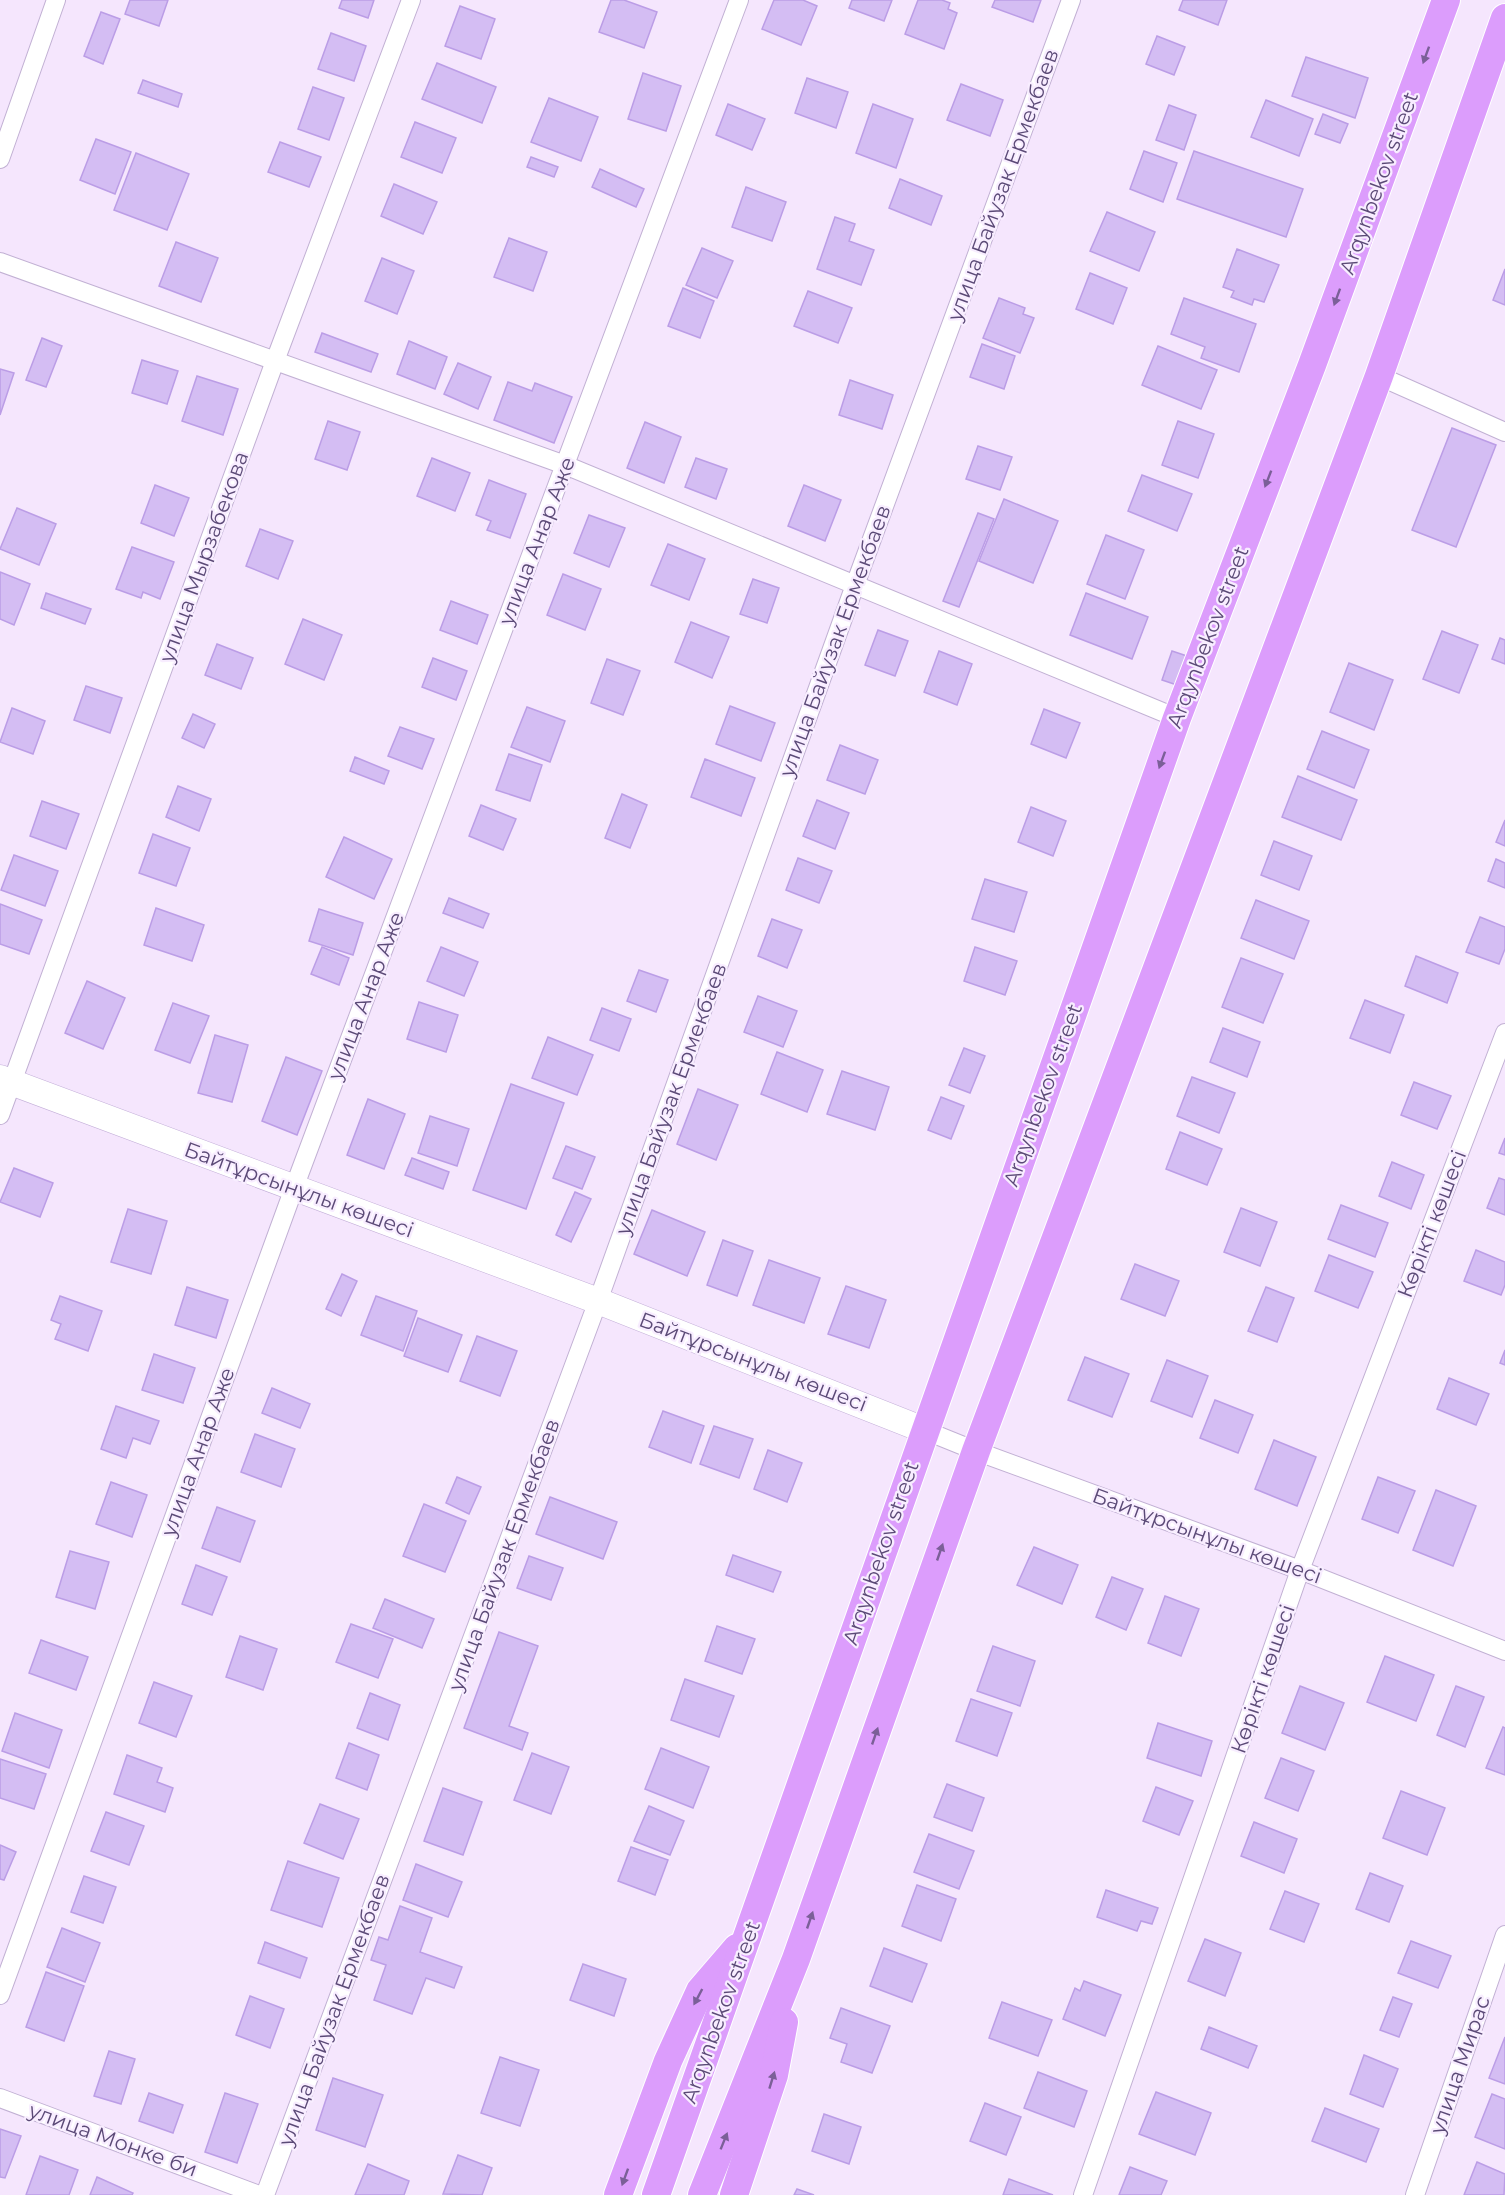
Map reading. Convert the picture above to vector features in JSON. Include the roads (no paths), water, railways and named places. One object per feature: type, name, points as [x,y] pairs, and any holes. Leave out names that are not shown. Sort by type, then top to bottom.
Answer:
[{"type":"main road","name":"Arqynbekov street","points":[[656,2195],[1177,718],[1312,365],[1446,0]]},
{"type":"main road","points":[[702,2195],[796,1959],[976,1451],[1379,376],[1505,18]]},
{"type":"main road","name":"Байтұрсынұлы көшесі","points":[[6,1081],[598,1301],[924,1430]]},
{"type":"main road","points":[[618,2195],[668,2061],[700,1991],[748,1935]]},
{"type":"main road","points":[[734,2195],[774,2075],[796,1959]]},
{"type":"street","points":[[0,159],[56,0]]},
{"type":"street","name":"улица Мырзабекова","points":[[0,1115],[6,1081],[411,0]]},
{"type":"street","name":"улица Анар Аже","points":[[0,1995],[294,1188],[739,0]]},
{"type":"street","name":"улица Байузак Ермекбаев","points":[[264,2195],[598,1301],[855,585],[1071,0]]},
{"type":"street","points":[[0,262],[565,465],[1177,718]]},
{"type":"street","points":[[1379,376],[1505,432]]},
{"type":"street","name":"Көрікті көшесі","points":[[1083,2195],[1300,1570],[1505,1033]]},
{"type":"street","name":"Байтұрсынұлы көшесі","points":[[924,1430],[1300,1570],[1505,1651]]},
{"type":"street","name":"улица Мирас","points":[[1415,2195],[1505,1935]]},
{"type":"street","name":"улица Монке би","points":[[0,2098],[259,2195]]}]
